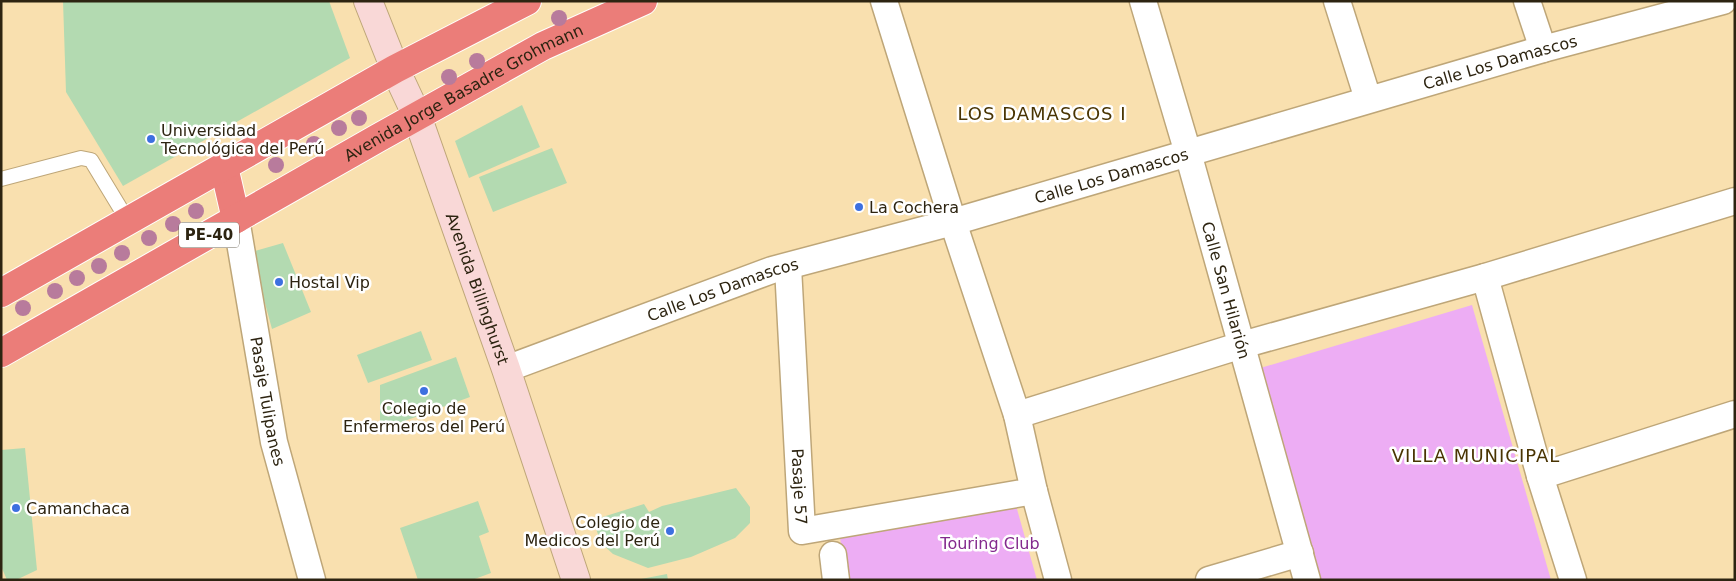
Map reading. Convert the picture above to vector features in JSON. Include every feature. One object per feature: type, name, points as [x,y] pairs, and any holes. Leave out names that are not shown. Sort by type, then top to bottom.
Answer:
[{"type":"highway","points":[[1,293],[395,69],[527,1]]},
{"type":"highway","name":"Avenida Jorge Basadre Grohmann","points":[[1,353],[543,46],[643,1]]},
{"type":"highway","points":[[224,167],[236,219]]},
{"type":"street","name":"Avenida Billinghurst","points":[[368,1],[395,69],[417,116],[506,369],[576,580]]},
{"type":"street","points":[[884,1],[953,222],[1017,415],[1034,491],[1058,580]]},
{"type":"street","name":"Calle San Hilarión","points":[[1143,1],[1188,153],[1307,580]]},
{"type":"street","points":[[1338,1],[1368,99]]},
{"type":"street","points":[[1526,1],[1543,49]]},
{"type":"street","name":"Calle Los Damascos","points":[[506,369],[772,270],[953,222],[1368,99],[1543,49],[1723,1]]},
{"type":"street","points":[[1017,415],[1242,345],[1485,278],[1735,201]]},
{"type":"street","name":"Pasaje Tulipanes","points":[[236,219],[274,442],[312,580]]},
{"type":"street","name":"Pasaje 57","points":[[788,267],[802,531],[1034,491]]},
{"type":"street","points":[[1485,278],[1540,476],[1573,580]]},
{"type":"street","points":[[1540,476],[1735,414]]},
{"type":"street","points":[[1209,580],[1300,553]]},
{"type":"lane","points":[[1,179],[81,158],[91,160],[128,221]]},
{"type":"green space","points":[[1472,305],[1551,580],[1319,580],[1257,369]]},
{"type":"green space","name":"Touring Club","points":[[1015,502],[1037,580],[847,580],[840,538]]},
{"type":"building","name":"Universidad Tecnológica del Perú","points":[[63,1],[329,1],[350,58],[123,186],[66,92]]},
{"type":"building","points":[[522,105],[540,147],[469,178],[455,141]]},
{"type":"building","points":[[552,148],[567,183],[493,212],[479,177]]},
{"type":"building","name":"Hostal Vip","points":[[283,243],[311,312],[272,329],[251,252]]},
{"type":"building","points":[[421,331],[432,360],[368,383],[357,355]]},
{"type":"building","name":"Colegio de Enfermeros del Perú","points":[[456,357],[470,397],[380,430],[380,385]]},
{"type":"building","name":"Camanchaca","points":[[25,448],[37,570],[16,580],[7,580],[1,566],[1,450]]},
{"type":"building","name":"Colegio de Medicos del Perú","points":[[736,488],[750,507],[750,523],[735,538],[691,557],[648,568],[613,554],[601,543],[593,520],[644,504],[649,512],[662,506]]},
{"type":"building","points":[[478,501],[489,532],[479,536],[491,573],[472,580],[418,580],[400,528]]},
{"type":"building","points":[[667,574],[668,580],[641,580],[641,579]]},
{"type":"place","name":"Universidad Tecnológica del Perú","points":[[151,139]]},
{"type":"place","name":"La Cochera","points":[[859,207]]},
{"type":"place","name":"Hostal Vip","points":[[279,282]]},
{"type":"place","name":"Colegio de Enfermeros del Perú","points":[[424,391]]},
{"type":"place","name":"Camanchaca","points":[[16,508]]},
{"type":"place","name":"Colegio de Medicos del Perú","points":[[670,531]]},
{"type":"district","name":"LOS DAMASCOS I","points":[[1042,113]]},
{"type":"district","name":"VILLA MUNICIPAL","points":[[1476,455]]}]
